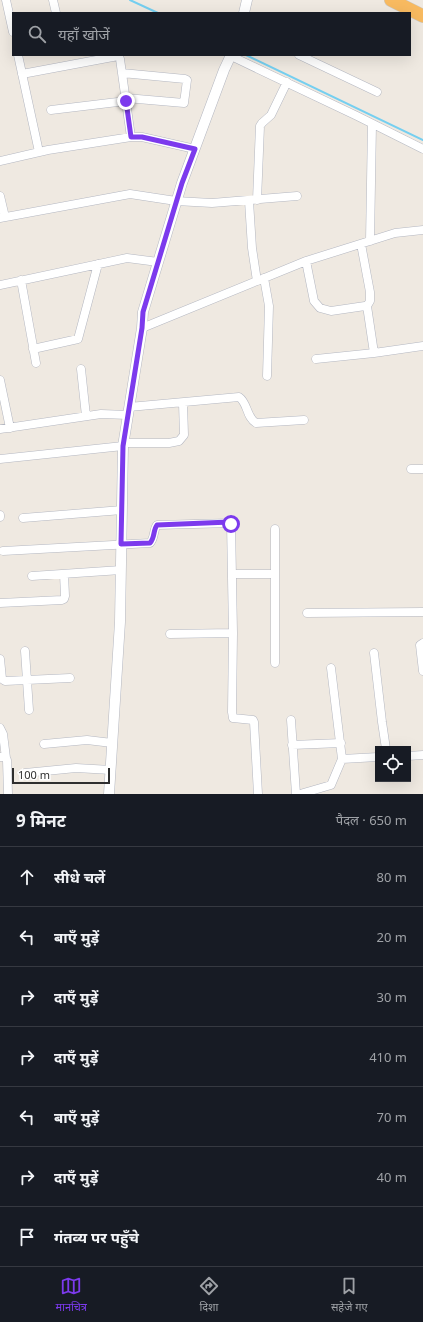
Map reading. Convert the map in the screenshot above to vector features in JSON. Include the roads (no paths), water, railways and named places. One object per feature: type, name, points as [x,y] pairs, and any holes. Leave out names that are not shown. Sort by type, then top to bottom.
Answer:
[{"type":"highway","points":[[391,0],[423,16]]},
{"type":"highway","points":[[410,0],[423,6]]},
{"type":"street","points":[[6,0],[12,27]]},
{"type":"street","points":[[53,0],[56,12]]},
{"type":"street","points":[[244,12],[246,0]]},
{"type":"street","points":[[18,56],[39,152]]},
{"type":"street","points":[[22,74],[111,56]]},
{"type":"street","points":[[117,56],[120,59],[131,137]]},
{"type":"street","points":[[109,794],[120,622],[123,444],[142,328],[143,312],[176,201],[231,56]]},
{"type":"street","points":[[233,56],[423,149]]},
{"type":"street","points":[[301,56],[377,92]]},
{"type":"street","points":[[51,110],[126,100],[184,103],[187,80],[185,79],[122,73]]},
{"type":"street","points":[[267,376],[269,306],[260,280],[252,248],[253,200],[260,126],[271,115],[287,82]]},
{"type":"street","points":[[370,241],[372,124]]},
{"type":"street","points":[[0,161],[39,152],[131,137],[142,137],[195,149]]},
{"type":"street","points":[[0,196],[2,218],[130,194],[176,201],[212,203],[297,196]]},
{"type":"street","points":[[142,328],[306,261],[395,233],[423,230]]},
{"type":"street","points":[[361,244],[370,292],[370,301],[367,306],[374,353]]},
{"type":"street","points":[[0,285],[127,258],[158,262]]},
{"type":"street","points":[[306,261],[314,301],[320,308],[331,310],[367,306]]},
{"type":"street","points":[[33,349],[78,339],[98,264]]},
{"type":"street","points":[[21,280],[36,363]]},
{"type":"street","points":[[316,359],[423,346]]},
{"type":"street","points":[[81,369],[86,416]]},
{"type":"street","points":[[0,380],[10,428]]},
{"type":"street","points":[[0,429],[183,403],[239,397],[242,398],[252,420],[256,423],[304,420]]},
{"type":"street","points":[[0,459],[123,444],[169,443],[179,441],[184,435],[183,403]]},
{"type":"street","points":[[411,469],[423,469]]},
{"type":"street","points":[[23,518],[122,510]]},
{"type":"street","points":[[3,551],[150,543],[153,539],[157,525],[230,522],[233,633],[232,716],[236,720],[253,720],[254,722],[258,794]]},
{"type":"street","points":[[275,529],[275,663]]},
{"type":"street","points":[[32,576],[121,570]]},
{"type":"street","points":[[0,603],[62,600],[65,596],[64,574]]},
{"type":"street","points":[[232,574],[274,574]]},
{"type":"street","points":[[307,613],[423,612]]},
{"type":"street","points":[[170,634],[233,633]]},
{"type":"street","points":[[423,643],[420,645],[423,672]]},
{"type":"street","points":[[25,652],[29,710]]},
{"type":"street","points":[[374,653],[386,746]]},
{"type":"street","points":[[0,659],[2,680],[27,681],[70,678]]},
{"type":"street","points":[[331,668],[342,759],[331,785],[334,794]]},
{"type":"street","points":[[291,720],[296,794]]},
{"type":"street","points":[[0,728],[3,734],[3,758],[8,794]]},
{"type":"street","points":[[44,744],[87,740],[112,743]]},
{"type":"street","points":[[292,745],[341,743]]},
{"type":"street","points":[[411,756],[423,755]]},
{"type":"street","points":[[342,759],[375,757]]},
{"type":"street","points":[[25,773],[76,768],[111,770]]},
{"type":"street","points":[[300,794],[331,785]]},
{"type":"waterway","points":[[130,0],[156,12]]},
{"type":"waterway","points":[[248,56],[423,140]]}]
